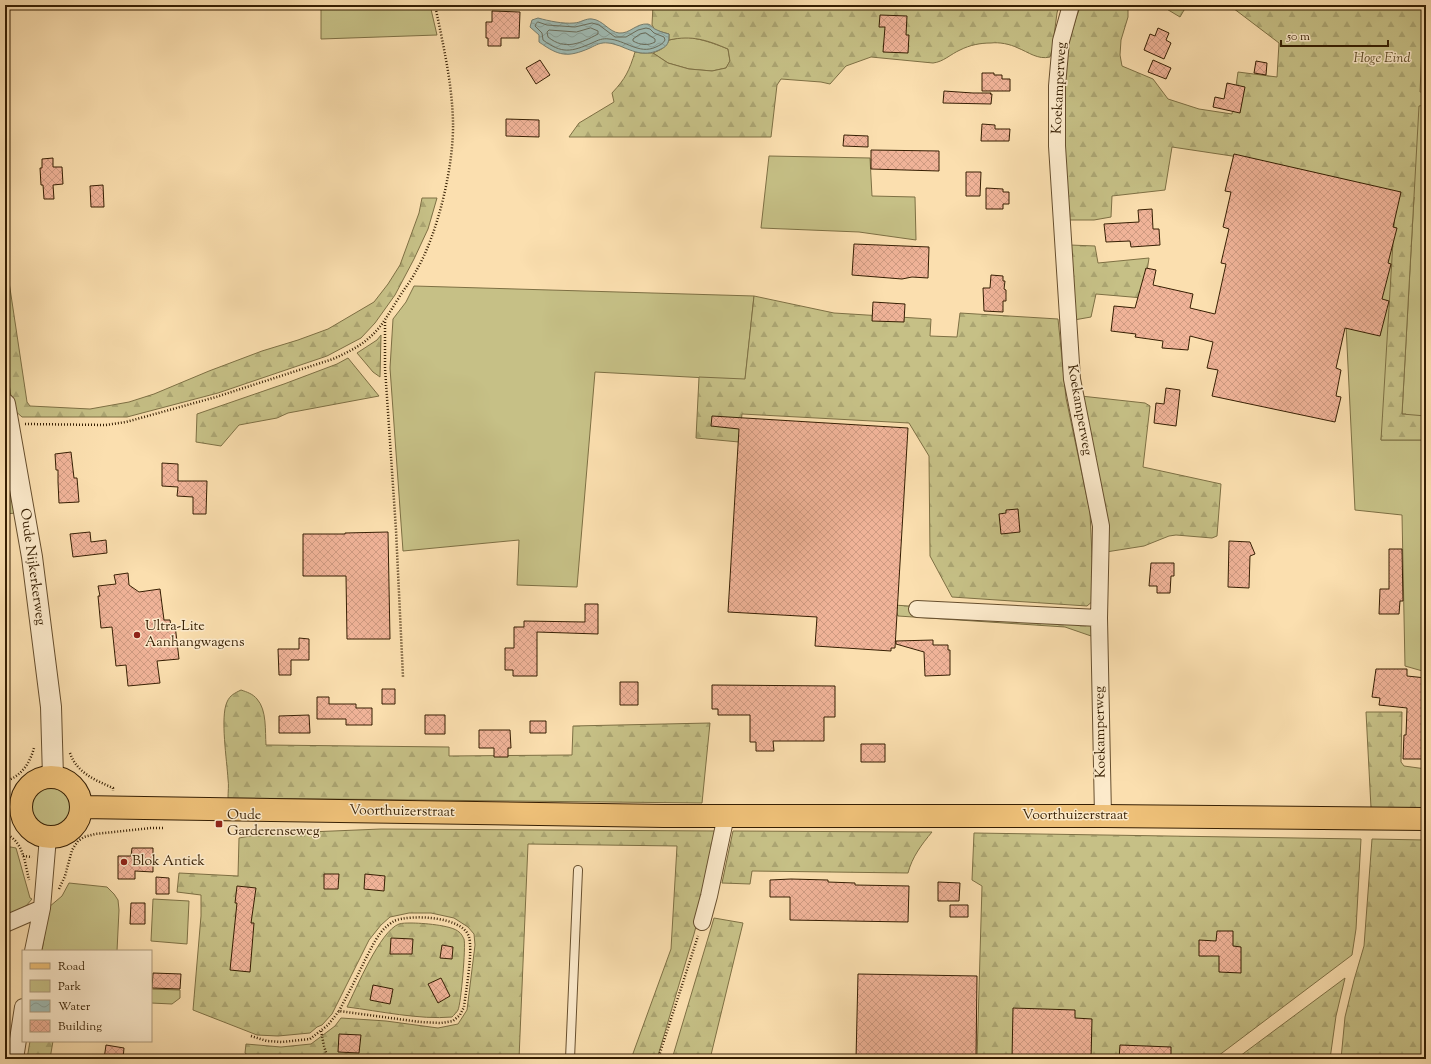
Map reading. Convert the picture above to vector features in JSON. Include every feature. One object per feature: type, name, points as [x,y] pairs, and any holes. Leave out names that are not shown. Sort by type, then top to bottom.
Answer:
[{"type":"main road","points":[[53,777],[65,781],[75,789],[81,807],[79,817],[74,826],[67,832],[58,836],[48,837],[35,832],[13,808],[28,788],[39,780],[53,777]]},
{"type":"main road","name":"Voorthuizerstraat","points":[[81,807],[724,816],[1103,816],[1426,819]]},
{"type":"street","name":"Koekamperweg","points":[[1070,5],[1061,41],[1057,86],[1057,146],[1072,379],[1101,526],[1099,618],[1103,816]]},
{"type":"street","name":"Oude Nijkerkerweg","points":[[5,404],[32,557],[52,707],[53,777]]},
{"type":"street","points":[[917,609],[1099,618]]},
{"type":"street","points":[[702,922],[724,825],[724,816]]},
{"type":"street","points":[[34,950],[42,908],[48,837]]},
{"type":"street","points":[[5,924],[42,908]]},
{"type":"street","points":[[15,1059],[22,1014]]},
{"type":"lane","points":[[570,1059],[578,870]]},
{"type":"path","points":[[8,424],[106,425],[138,419],[216,397],[333,359],[351,351],[370,338],[385,321],[417,270],[432,234],[445,190],[451,156],[453,122],[449,70],[435,5]]},
{"type":"path","points":[[385,321],[385,368],[396,530],[403,677]]},
{"type":"path","points":[[5,781],[27,767],[36,742]]},
{"type":"path","points":[[69,751],[79,768],[89,777],[113,788],[114,832],[84,837],[75,845],[69,860]]},
{"type":"path","points":[[5,834],[11,836],[16,841],[20,846],[23,856]]},
{"type":"path","points":[[251,1036],[282,1042],[310,1039],[321,1031],[339,1011],[374,942],[384,929],[394,921],[410,918],[429,918],[451,922],[462,928],[469,936],[470,947],[464,1007],[460,1015],[453,1021],[441,1023],[420,1022],[339,1011]]},
{"type":"path","points":[[658,1059],[702,922]]},
{"type":"path","points":[[321,1031],[328,1059]]},
{"type":"green space","points":[[321,5],[430,5],[437,35],[321,39]]},
{"type":"green space","points":[[653,5],[1059,5],[1050,57],[1037,57],[1015,47],[1004,44],[983,43],[964,48],[944,60],[933,63],[871,57],[846,66],[830,84],[781,79],[777,85],[771,137],[569,137],[579,123],[614,102],[612,93],[621,83],[631,64],[635,52],[653,53],[668,63],[689,69],[712,71],[726,68],[730,61],[728,49],[699,39],[685,38],[669,40],[669,34],[655,30],[652,25]]},
{"type":"green space","name":"Hoge Eind","points":[[1081,5],[1128,5],[1128,17],[1121,40],[1120,55],[1122,66],[1153,79],[1168,99],[1199,109],[1232,114],[1238,72],[1277,77],[1279,43],[1229,5],[1424,5],[1420,92],[1426,92],[1426,105],[1419,106],[1402,414],[1426,416],[1426,440],[1381,440],[1396,192],[1232,156],[1172,147],[1165,190],[1112,196],[1111,217],[1094,220],[1069,220],[1065,158],[1064,83],[1066,52]]},
{"type":"green space","points":[[1160,5],[1187,5],[1180,17]]},
{"type":"green space","name":"Hoge Eind","points":[[1316,5],[1426,5],[1426,437],[1406,414],[1402,414],[1414,197],[1381,440],[1426,440],[1426,672],[1405,666],[1402,515],[1355,510],[1339,180]]},
{"type":"green space","points":[[683,37],[695,38],[728,49],[730,61],[726,68],[712,71],[689,69],[668,63],[653,53],[664,47],[669,40]]},
{"type":"green space","points":[[769,156],[870,158],[872,196],[915,197],[916,240],[859,232],[761,228]]},
{"type":"green space","points":[[422,198],[437,198],[428,229],[395,295],[375,323],[361,338],[327,356],[218,393],[127,417],[22,417],[13,409],[5,359],[5,255],[27,402],[30,406],[90,409],[129,402],[154,394],[262,351],[328,329],[374,302],[400,265],[419,213]]},
{"type":"green space","points":[[1070,245],[1095,246],[1098,263],[1149,258],[1143,298],[1096,294],[1091,317],[1074,320]]},
{"type":"green space","points":[[414,286],[754,296],[745,380],[595,372],[577,587],[517,585],[519,540],[403,551],[390,368],[393,319],[406,302]]},
{"type":"green space","points":[[754,296],[834,313],[931,319],[930,336],[957,337],[960,313],[1058,319],[1066,398],[1090,512],[1094,600],[1087,606],[952,597],[930,556],[929,456],[909,423],[742,414],[739,442],[696,438],[699,377],[745,379]]},
{"type":"green space","points":[[381,335],[380,377],[373,372],[357,353],[377,340]]},
{"type":"green space","points":[[348,358],[379,396],[288,413],[277,418],[239,425],[221,446],[196,442],[197,414],[284,384],[337,364]]},
{"type":"green space","points":[[1081,396],[1145,403],[1150,406],[1143,467],[1221,484],[1217,536],[1212,538],[1176,535],[1169,536],[1144,546],[1106,552]]},
{"type":"green space","points":[[5,441],[16,513],[5,514]]},
{"type":"green space","points":[[894,605],[1095,619],[1094,637],[1065,627],[898,616]]},
{"type":"green space","points":[[241,690],[254,696],[260,704],[265,721],[266,745],[449,747],[449,756],[572,755],[573,726],[710,723],[702,803],[228,798],[224,728],[225,709],[227,702],[233,694]]},
{"type":"green space","points":[[1366,712],[1402,712],[1401,762],[1404,766],[1426,769],[1426,809],[1371,808]]},
{"type":"green space","points":[[52,786],[67,793],[72,801],[72,811],[63,824],[55,827],[47,827],[40,824],[34,818],[30,812],[29,804],[33,795],[37,791],[42,788]]},
{"type":"green space","points":[[381,829],[717,831],[706,889],[657,1059],[631,1059],[671,949],[677,846],[528,844],[519,1059],[275,1059],[249,1056],[245,1053],[246,1044],[281,1047],[311,1044],[335,1026],[341,1018],[386,1021],[438,1028],[458,1024],[467,1010],[475,945],[474,934],[468,927],[454,918],[431,913],[409,913],[390,917],[381,925],[369,940],[332,1014],[322,1025],[310,1033],[278,1036],[257,1035],[193,1010],[201,916],[201,895],[177,892],[179,873],[238,876],[239,838],[261,834]]},
{"type":"green space","points":[[733,831],[932,832],[915,856],[908,873],[752,871],[750,884],[722,883]]},
{"type":"green space","points":[[974,833],[1361,839],[1356,929],[1352,955],[1214,1059],[977,1059],[982,886],[972,880]]},
{"type":"green space","points":[[1372,839],[1426,840],[1426,1059],[1341,1059],[1345,1017],[1364,946]]},
{"type":"green space","points":[[5,846],[16,848],[30,898],[32,899],[26,906],[5,916]]},
{"type":"green space","points":[[69,883],[107,887],[118,900],[117,950],[42,950],[49,907],[62,896]]},
{"type":"green space","points":[[153,899],[189,901],[187,944],[151,941]]},
{"type":"green space","points":[[714,918],[743,923],[710,1059],[672,1059]]},
{"type":"green space","points":[[422,923],[450,928],[460,933],[464,938],[463,975],[457,1012],[452,1017],[440,1018],[400,1015],[347,1007],[369,961],[384,937],[399,924]]},
{"type":"green space","points":[[1345,978],[1336,1016],[1330,1059],[1236,1059]]},
{"type":"green space","points":[[152,989],[180,990],[180,998],[172,1004],[152,1003]]},
{"type":"green space","points":[[30,1042],[53,1042],[50,1059],[27,1059]]},
{"type":"water","points":[[538,18],[570,23],[592,19],[599,21],[612,31],[619,33],[626,32],[640,25],[648,24],[662,32],[669,34],[669,39],[665,47],[650,53],[635,52],[614,44],[605,43],[575,53],[563,54],[552,50],[539,42],[539,35],[530,27],[532,20]]},
{"type":"building","points":[[492,11],[520,12],[519,38],[501,38],[501,46],[488,46],[488,38],[486,38],[486,22],[492,22]]},
{"type":"building","points":[[880,15],[907,16],[906,35],[909,35],[908,53],[883,52],[885,27],[879,27]]},
{"type":"building","points":[[1158,28],[1169,33],[1166,40],[1171,43],[1164,59],[1144,50],[1150,34],[1155,36]]},
{"type":"building","points":[[540,60],[550,75],[536,84],[526,68]]},
{"type":"building","points":[[1153,60],[1171,68],[1166,79],[1148,72]]},
{"type":"building","points":[[1256,61],[1267,63],[1266,75],[1254,73]]},
{"type":"building","points":[[982,73],[994,73],[994,75],[1002,75],[1002,79],[1010,79],[1010,91],[982,91]]},
{"type":"building","points":[[1227,83],[1245,87],[1240,113],[1213,107],[1215,97],[1224,99]]},
{"type":"building","points":[[944,91],[991,93],[991,104],[943,103]]},
{"type":"building","points":[[506,119],[539,120],[539,137],[506,136]]},
{"type":"building","points":[[982,124],[995,125],[995,129],[1010,129],[1009,141],[981,141]]},
{"type":"building","points":[[844,135],[868,136],[868,147],[843,146]]},
{"type":"building","points":[[871,150],[939,151],[939,171],[871,169]]},
{"type":"building","points":[[1234,154],[1401,192],[1393,227],[1397,228],[1388,263],[1391,264],[1382,299],[1389,301],[1380,336],[1345,328],[1336,368],[1341,370],[1336,396],[1341,397],[1335,422],[1212,396],[1218,370],[1207,368],[1213,342],[1190,336],[1188,350],[1162,348],[1163,341],[1135,337],[1136,334],[1111,331],[1114,306],[1135,308],[1146,268],[1156,270],[1153,285],[1193,294],[1190,308],[1215,314],[1226,264],[1221,263],[1229,229],[1223,227],[1231,192],[1225,191]]},
{"type":"building","points":[[53,158],[53,167],[62,167],[63,184],[53,185],[54,199],[44,199],[40,168],[42,168],[42,159]]},
{"type":"building","points":[[966,172],[981,172],[980,196],[966,196]]},
{"type":"building","points":[[103,185],[104,207],[91,207],[90,186]]},
{"type":"building","points":[[986,188],[1003,189],[1003,192],[1009,192],[1009,204],[1003,204],[1003,209],[986,209]]},
{"type":"building","points":[[1152,209],[1153,229],[1159,229],[1160,245],[1131,247],[1130,241],[1106,242],[1104,224],[1139,222],[1138,210]]},
{"type":"building","points":[[854,244],[929,247],[928,278],[912,277],[902,279],[852,275]]},
{"type":"building","points":[[991,275],[1003,276],[1003,281],[1005,281],[1004,289],[1006,290],[1006,301],[1003,301],[1003,312],[984,311],[983,288],[990,288]]},
{"type":"building","points":[[873,302],[905,304],[904,322],[872,321]]},
{"type":"building","points":[[1166,388],[1180,390],[1176,426],[1154,423],[1156,403],[1164,404]]},
{"type":"building","points":[[712,416],[908,428],[895,648],[891,648],[891,651],[815,646],[817,617],[728,612],[739,429],[711,426]]},
{"type":"building","points":[[71,452],[74,478],[77,478],[79,502],[59,503],[58,470],[56,470],[55,454]]},
{"type":"building","points":[[162,463],[178,464],[178,481],[207,481],[206,514],[193,514],[193,497],[177,496],[178,487],[162,486]]},
{"type":"building","points":[[1018,509],[1020,532],[1001,534],[999,514],[1006,513],[1006,510]]},
{"type":"building","points":[[90,532],[91,542],[106,540],[107,553],[73,557],[70,534]]},
{"type":"building","points":[[388,532],[390,639],[347,639],[346,576],[303,576],[303,534]]},
{"type":"building","points":[[1229,541],[1250,542],[1255,554],[1250,556],[1249,588],[1228,587]]},
{"type":"building","points":[[1389,549],[1402,549],[1403,601],[1400,601],[1399,614],[1379,614],[1380,589],[1389,589]]},
{"type":"building","points":[[1151,563],[1174,563],[1174,576],[1171,576],[1170,593],[1157,593],[1157,586],[1149,586]]},
{"type":"building","points":[[128,573],[129,585],[139,592],[160,589],[164,620],[170,620],[171,626],[175,625],[179,659],[157,661],[160,683],[128,686],[126,665],[116,666],[112,627],[101,628],[98,596],[100,596],[98,586],[116,584],[114,575]]},
{"type":"building","points":[[585,604],[598,604],[598,634],[537,632],[537,676],[513,676],[513,670],[505,670],[505,648],[514,648],[514,627],[524,627],[524,621],[585,622]]},
{"type":"building","points":[[299,638],[309,639],[309,660],[291,660],[291,675],[279,675],[278,649],[299,649]]},
{"type":"building","points":[[933,640],[933,645],[948,645],[948,650],[950,650],[950,675],[925,676],[924,652],[896,644],[896,641]]},
{"type":"building","points":[[1376,669],[1407,669],[1407,676],[1426,678],[1426,754],[1423,753],[1423,759],[1403,759],[1407,708],[1379,705],[1380,698],[1372,697]]},
{"type":"building","points":[[620,682],[638,682],[638,705],[620,705]]},
{"type":"building","points":[[712,685],[835,686],[835,717],[824,717],[824,741],[773,741],[774,751],[756,751],[756,742],[750,742],[750,715],[718,715],[718,709],[712,709]]},
{"type":"building","points":[[382,689],[395,689],[395,704],[382,704]]},
{"type":"building","points":[[317,697],[329,697],[329,704],[356,704],[356,708],[372,708],[372,725],[346,725],[346,719],[317,719]]},
{"type":"building","points":[[309,715],[310,733],[279,733],[279,716]]},
{"type":"building","points":[[425,715],[445,715],[445,734],[425,734]]},
{"type":"building","points":[[530,721],[546,721],[546,733],[530,733]]},
{"type":"building","points":[[479,730],[510,730],[511,748],[508,748],[508,757],[494,757],[494,748],[479,748]]},
{"type":"building","points":[[861,744],[885,744],[885,762],[861,762]]},
{"type":"building","points":[[132,848],[153,848],[153,872],[135,871],[135,879],[118,879],[118,856],[131,856]]},
{"type":"building","points":[[324,874],[339,874],[338,889],[324,889]]},
{"type":"building","points":[[365,874],[385,876],[384,891],[364,889]]},
{"type":"building","points":[[156,877],[169,878],[169,894],[156,894]]},
{"type":"building","points":[[770,880],[828,880],[828,882],[855,883],[855,885],[909,886],[908,922],[790,920],[790,897],[770,897]]},
{"type":"building","points":[[938,882],[960,883],[959,901],[938,901]]},
{"type":"building","points":[[237,886],[256,888],[251,923],[254,923],[250,972],[230,970],[237,903],[235,903]]},
{"type":"building","points":[[131,903],[145,903],[145,924],[130,924]]},
{"type":"building","points":[[950,905],[968,905],[968,917],[950,917]]},
{"type":"building","points":[[1217,931],[1233,931],[1233,946],[1241,947],[1241,973],[1219,972],[1219,956],[1199,956],[1199,940],[1216,941]]},
{"type":"building","points":[[391,938],[413,939],[412,954],[390,954]]},
{"type":"building","points":[[442,945],[453,947],[452,959],[440,958]]},
{"type":"building","points":[[153,973],[181,974],[180,989],[152,988]]},
{"type":"building","points":[[858,974],[977,976],[976,1059],[856,1059]]},
{"type":"building","points":[[441,978],[450,996],[438,1003],[428,984]]},
{"type":"building","points":[[373,985],[393,989],[390,1004],[370,1000]]},
{"type":"building","points":[[1013,1008],[1075,1010],[1075,1018],[1092,1019],[1091,1059],[1012,1059]]},
{"type":"building","points":[[339,1034],[361,1035],[359,1053],[338,1052]]},
{"type":"building","points":[[106,1045],[124,1048],[123,1059],[104,1059]]},
{"type":"building","points":[[1120,1045],[1171,1047],[1171,1059],[1119,1059]]},
{"type":"place","name":"Ultra-Lite Aanhangwagens","points":[[137,635]]},
{"type":"place","name":"Oude Garderenseweg","points":[[219,824]]},
{"type":"place","name":"Blok Antiek","points":[[124,862]]}]
